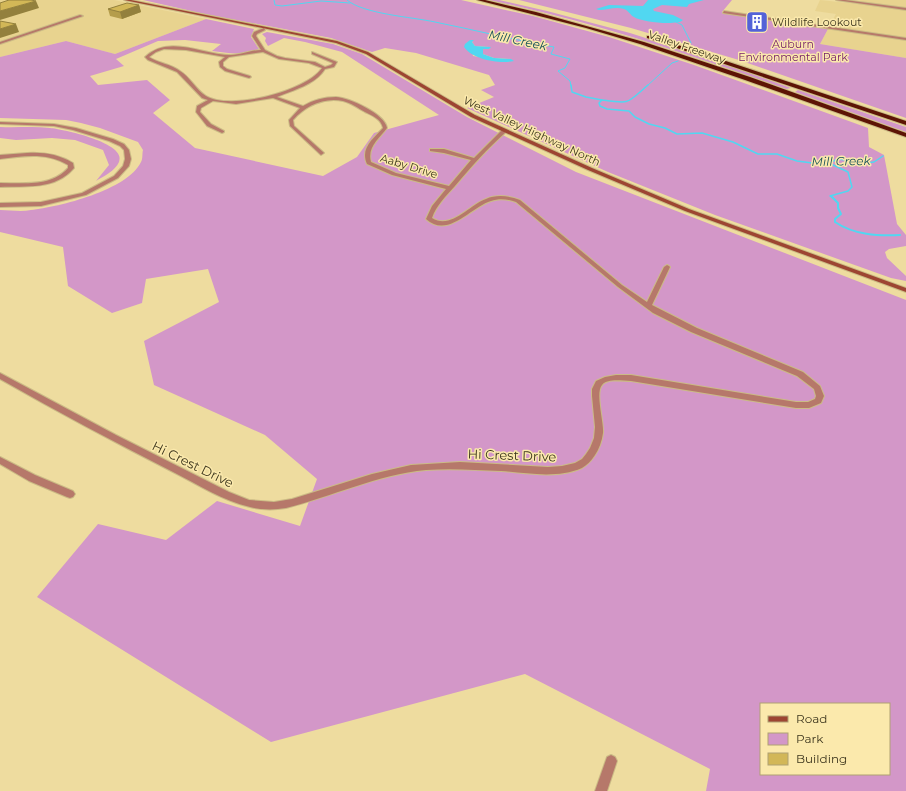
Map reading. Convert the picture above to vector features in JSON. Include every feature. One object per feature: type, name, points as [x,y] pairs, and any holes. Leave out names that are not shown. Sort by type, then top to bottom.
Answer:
[{"type":"highway","name":"Valley Freeway","points":[[479,0],[597,29],[662,49],[906,135]]},
{"type":"highway","points":[[531,5],[537,7]]},
{"type":"highway","name":"Valley Freeway","points":[[644,35],[906,122]]},
{"type":"highway","points":[[786,93],[906,139]]},
{"type":"main road","name":"West Valley Highway North","points":[[126,0],[264,29],[337,42],[359,49],[380,60],[448,102],[504,131],[687,210],[906,290]]},
{"type":"street","points":[[838,0],[906,9]]},
{"type":"street","points":[[724,12],[906,39]]},
{"type":"street","points":[[0,43],[81,16]]},
{"type":"street","points":[[264,29],[255,33],[254,36],[264,51]]},
{"type":"street","points":[[313,53],[335,62],[333,66],[323,70],[301,85],[273,96],[248,102],[236,103],[212,100],[204,97],[178,71],[147,57],[152,52],[165,49],[188,49],[228,56],[264,51],[280,58],[321,65],[323,70]]},
{"type":"street","points":[[228,56],[221,62],[221,66],[226,70],[249,77]]},
{"type":"street","points":[[273,96],[304,108]]},
{"type":"street","name":"Aaby Drive","points":[[321,153],[290,123],[304,108],[322,100],[337,99],[349,102],[383,120],[385,128],[369,146],[368,153],[370,163],[394,174],[450,188]]},
{"type":"street","points":[[212,100],[199,107],[198,112],[209,125],[222,132]]},
{"type":"street","points":[[0,123],[46,124],[74,129],[117,143],[126,150],[128,159],[126,166],[116,177],[84,194],[41,204],[0,205]]},
{"type":"street","points":[[450,188],[473,159],[504,131]]},
{"type":"street","points":[[432,150],[444,151],[473,159]]},
{"type":"street","points":[[0,157],[46,155],[67,162],[70,164],[71,168],[63,176],[48,182],[0,185]]},
{"type":"street","name":"Hi Crest Drive","points":[[0,376],[135,449],[225,494],[259,506],[273,506],[293,503],[391,472],[419,467],[461,466],[548,470],[577,466],[589,457],[597,443],[599,427],[595,405],[595,390],[600,382],[610,378],[631,378],[796,405],[813,404],[820,399],[820,393],[817,388],[800,374],[694,330],[648,306],[620,286],[518,201],[501,197],[487,200],[450,222],[438,223],[432,221],[429,219],[430,215],[450,188]]},
{"type":"street","points":[[648,306],[667,267]]},
{"type":"street","points":[[0,460],[32,478],[70,494]]},
{"type":"street","points":[[600,791],[611,761]]},
{"type":"shaded area","points":[[0,0],[114,0],[206,19],[115,54],[66,41],[0,57]]},
{"type":"shaded area","points":[[820,0],[858,4],[860,0],[906,0],[906,58],[820,44],[836,14],[815,11]]},
{"type":"green space","points":[[143,0],[461,0],[533,16],[609,37],[694,65],[868,128],[869,147],[884,155],[897,224],[906,235],[906,246],[889,249],[885,252],[887,258],[906,276],[906,281],[891,278],[715,215],[608,172],[467,108],[494,97],[481,90],[495,85],[489,75],[416,53],[385,48],[372,52],[331,38],[205,14]],"holes":[[[470,40],[473,40],[472,42],[475,46],[489,47],[483,49],[483,54],[494,58],[511,59],[508,62],[473,56]]]},
{"type":"green space","points":[[489,0],[499,0],[547,11],[630,33],[702,56],[791,88],[786,89],[713,63],[602,28],[527,8]]},
{"type":"green space","name":"Auburn Environmental Park","points":[[519,0],[732,0],[722,12],[828,29],[820,44],[906,58],[906,118],[739,60],[631,28]]},
{"type":"green space","points":[[206,19],[254,29],[251,37],[259,49],[247,53],[224,53],[212,51],[221,44],[185,40],[158,41],[116,59],[124,66],[90,76],[98,85],[147,80],[170,100],[153,113],[195,148],[323,176],[357,157],[374,133],[439,115],[342,52],[284,38],[268,46],[265,41],[266,38],[262,34],[267,32],[333,44],[362,54],[467,117],[576,172],[906,300],[906,791],[706,791],[710,769],[525,674],[271,742],[37,597],[98,524],[166,540],[217,501],[300,526],[317,479],[265,435],[154,385],[144,341],[219,302],[208,269],[146,279],[142,303],[112,313],[68,286],[63,247],[0,232],[0,210],[23,211],[75,201],[108,189],[122,181],[134,172],[142,161],[143,150],[138,142],[100,128],[66,120],[0,118],[0,57],[66,41],[115,54]]},
{"type":"green space","points":[[798,90],[906,127],[906,132],[795,92]]},
{"type":"green space","points":[[0,127],[50,128],[79,134],[104,143],[114,149],[119,155],[119,162],[112,171],[96,181],[109,165],[103,150],[75,140],[52,138],[16,140],[0,138]]},
{"type":"water","points":[[648,0],[704,0],[689,4],[687,7],[662,5],[653,9],[654,11],[673,15],[683,20],[674,23],[659,23],[638,19],[621,8],[596,9],[609,5],[643,6]]},
{"type":"water","points":[[470,40],[474,40],[472,42],[475,46],[491,47],[489,49],[483,49],[483,54],[494,58],[511,59],[514,61],[502,62],[480,58],[464,47]]},
{"type":"building","points":[[9,0],[36,1],[0,11],[0,3]]},
{"type":"building","points":[[127,3],[139,5],[120,12],[108,9]]},
{"type":"building","points":[[0,21],[16,24],[0,29]]},
{"type":"waterway","points":[[274,0],[275,5],[282,6],[321,1],[350,3]]},
{"type":"waterway","name":"Mill Creek","points":[[347,0],[354,5],[376,12],[435,22],[554,47],[551,54],[570,59],[565,68],[558,71],[570,81],[571,86]]},
{"type":"waterway","points":[[676,22],[682,25],[691,43]]},
{"type":"waterway","points":[[647,86],[672,63],[678,61]]},
{"type":"waterway","name":"Mill Creek","points":[[571,85],[572,92],[586,97],[602,100]]},
{"type":"waterway","points":[[602,100],[618,102],[628,101],[648,85]]},
{"type":"waterway","name":"Mill Creek","points":[[602,100],[599,103],[600,106],[607,109],[629,111],[635,117],[649,124],[665,128],[677,134],[702,133],[733,142],[758,154],[777,154],[797,161],[820,164],[829,163]]},
{"type":"waterway","name":"Mill Creek","points":[[829,163],[838,159],[866,163],[874,162],[883,156]]},
{"type":"waterway","points":[[829,163],[848,172],[852,187],[848,191],[830,196],[833,198]]},
{"type":"waterway","points":[[833,198],[838,203],[838,208],[841,214],[835,219],[835,222],[842,226],[850,230],[866,234],[900,235]]},
{"type":"place","name":"Wildlife Lookout","points":[[757,22]]}]
